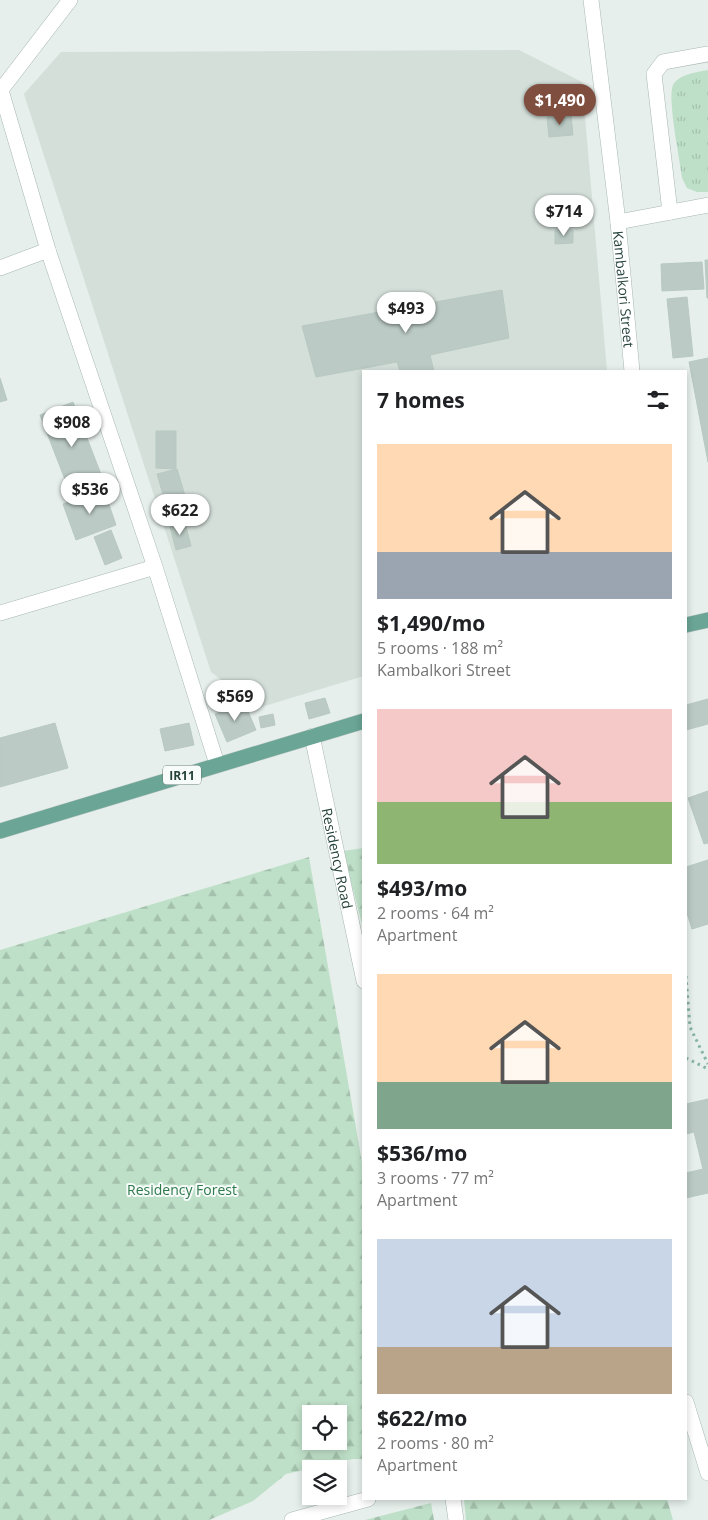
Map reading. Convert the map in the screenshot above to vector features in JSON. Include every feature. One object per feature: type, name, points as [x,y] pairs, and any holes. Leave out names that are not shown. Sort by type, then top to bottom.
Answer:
[{"type":"main road","points":[[687,626],[708,620]]},
{"type":"main road","name":"IR11","points":[[0,831],[362,722]]},
{"type":"street","points":[[70,0],[0,89],[48,250],[155,566],[217,764]]},
{"type":"street","name":"Kambalkori Street","points":[[591,0],[618,222],[632,370]]},
{"type":"street","points":[[670,212],[654,74],[663,62],[708,54]]},
{"type":"street","points":[[618,222],[708,205]]},
{"type":"street","points":[[0,268],[48,250]]},
{"type":"street","points":[[0,612],[155,566]]},
{"type":"street","name":"Residency Road","points":[[312,736],[362,972]]},
{"type":"street","points":[[687,1405],[708,1473]]},
{"type":"street","points":[[292,1520],[364,1500]]},
{"type":"street","points":[[453,1500],[456,1520]]},
{"type":"path","points":[[687,989],[690,1027],[708,1064]]},
{"type":"path","points":[[687,1058],[708,1068]]},
{"type":"shaded area","points":[[519,50],[582,82],[607,370],[362,370],[362,677],[258,708],[211,672],[24,94],[61,52]]},
{"type":"green space","points":[[708,70],[708,192],[697,192],[687,188],[682,178],[673,115],[672,92],[673,85],[679,78]]},
{"type":"green space","points":[[362,848],[362,924],[343,851]]},
{"type":"green space","name":"Residency Forest","points":[[309,857],[362,1162],[362,1459],[302,1460],[302,1470],[286,1474],[253,1501],[209,1520],[0,1520],[0,950]]},
{"type":"green space","points":[[464,1500],[667,1500],[673,1520],[466,1520]]},
{"type":"green space","points":[[431,1503],[434,1520],[365,1520]]},
{"type":"building","points":[[571,115],[573,135],[549,137],[547,117]]},
{"type":"building","points":[[555,230],[573,230],[573,243],[555,244]]},
{"type":"building","points":[[705,260],[708,260],[708,298],[707,298]]},
{"type":"building","points":[[702,262],[704,289],[662,291],[661,264]]},
{"type":"building","points":[[502,290],[509,338],[430,355],[434,370],[400,370],[397,362],[316,377],[302,326]]},
{"type":"building","points":[[687,297],[693,356],[673,358],[667,299]]},
{"type":"building","points":[[708,358],[708,462],[689,362]]},
{"type":"building","points":[[0,378],[7,400],[0,402]]},
{"type":"building","points":[[73,402],[104,482],[71,495],[40,415]]},
{"type":"building","points":[[156,431],[176,431],[176,469],[156,468]]},
{"type":"building","points":[[177,469],[186,499],[166,505],[157,474]]},
{"type":"building","points":[[104,490],[116,525],[76,540],[63,504]]},
{"type":"building","points":[[185,523],[191,546],[176,550],[170,527]]},
{"type":"building","points":[[111,530],[122,558],[105,565],[94,537]]},
{"type":"building","points":[[325,698],[330,713],[309,719],[305,703]]},
{"type":"building","points":[[708,699],[708,724],[687,730],[687,705]]},
{"type":"building","points":[[244,702],[256,730],[227,742],[215,714]]},
{"type":"building","points":[[273,714],[275,725],[261,728],[259,717]]},
{"type":"building","points":[[55,723],[68,768],[0,787],[0,738]]},
{"type":"building","points":[[189,723],[194,745],[165,751],[160,729]]},
{"type":"building","points":[[708,791],[708,843],[704,844],[688,798]]},
{"type":"building","points":[[708,860],[708,924],[692,929],[687,913],[687,867]]},
{"type":"building","points":[[708,1099],[708,1193],[687,1198],[687,1173],[703,1169],[694,1132],[687,1134],[687,1104]]}]
